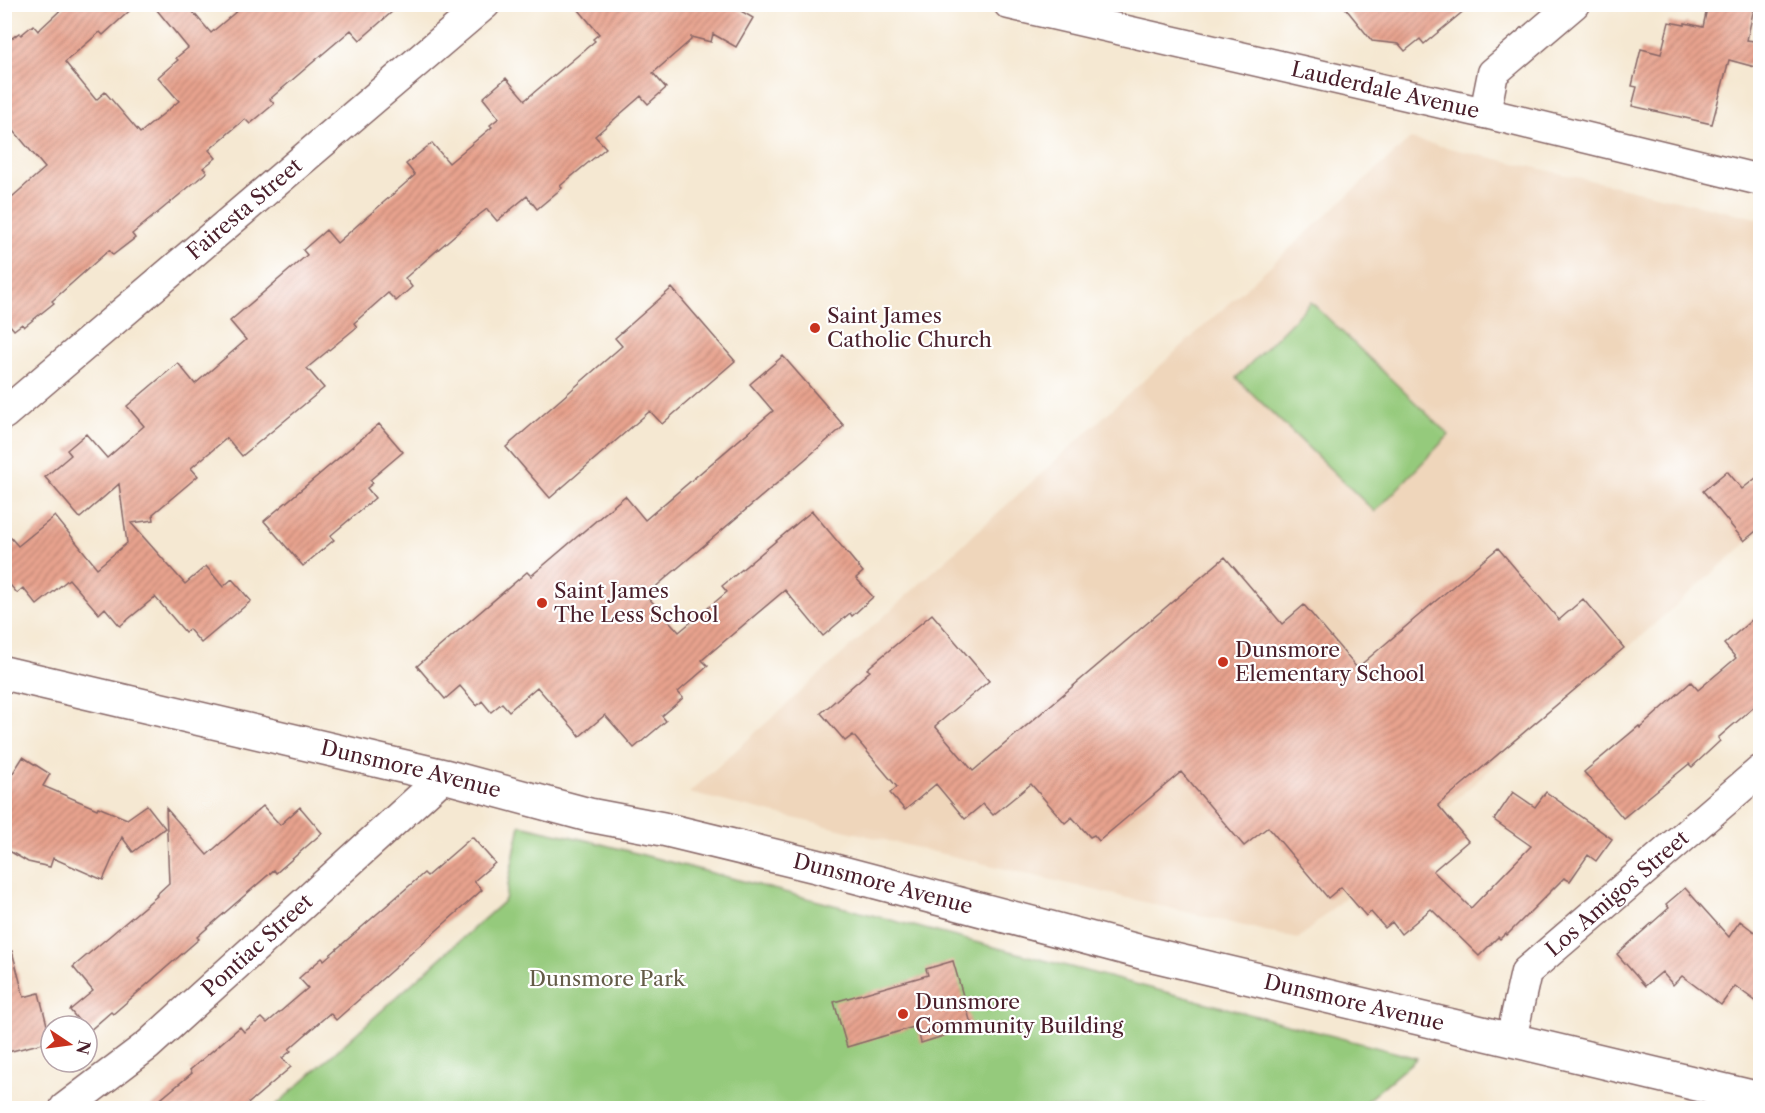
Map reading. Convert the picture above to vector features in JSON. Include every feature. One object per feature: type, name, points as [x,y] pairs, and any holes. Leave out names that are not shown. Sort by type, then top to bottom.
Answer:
[{"type":"street","name":"Fairesta Street","points":[[4,414],[485,4]]},
{"type":"street","name":"Lauderdale Avenue","points":[[1009,4],[1047,8],[1761,180]]},
{"type":"street","points":[[1485,113],[1493,73],[1574,4]]},
{"type":"street","name":"Dunsmore Avenue","points":[[4,673],[444,776],[589,815],[663,829],[816,866],[1145,953],[1761,1099]]},
{"type":"street","name":"Los Amigos Street","points":[[1511,1039],[1526,972],[1761,771]]},
{"type":"street","name":"Pontiac Street","points":[[65,1108],[148,1045],[444,776]]},
{"type":"shaded area","name":"Dunsmore Elementary School","points":[[1410,139],[1760,219],[1760,531],[1298,939],[689,793]]},
{"type":"green space","points":[[1311,302],[1449,435],[1375,512],[1236,378]]},
{"type":"green space","name":"Dunsmore Park","points":[[520,825],[590,841],[1417,1058],[1358,1108],[273,1108],[505,900]]},
{"type":"building","points":[[67,4],[137,4],[103,35],[100,32],[65,62],[96,100],[105,92],[140,133],[179,101],[158,77],[188,48],[152,4],[186,4],[211,33],[245,4],[401,4],[360,40],[351,30],[270,99],[274,104],[250,124],[245,119],[209,150],[216,158],[203,168],[207,172],[132,234],[135,238],[113,255],[109,250],[52,301],[54,303],[24,327],[22,324],[14,330],[4,318],[4,204],[45,168],[4,119],[4,44],[33,25],[38,31]]},
{"type":"building","points":[[574,4],[709,4],[725,8],[729,4],[753,18],[736,47],[713,34],[711,42],[691,37],[691,40],[653,73],[666,88],[648,104],[641,96],[595,136],[606,148],[560,186],[562,188],[537,209],[527,196],[497,221],[487,209],[471,221],[405,278],[412,287],[396,301],[388,293],[354,323],[357,327],[307,368],[324,388],[242,456],[227,438],[191,468],[198,476],[153,514],[154,520],[131,523],[185,584],[206,566],[223,587],[232,579],[251,601],[201,643],[189,629],[185,632],[155,597],[120,626],[105,608],[99,614],[69,579],[37,605],[23,588],[17,593],[4,578],[4,530],[18,546],[55,516],[97,568],[127,543],[119,484],[80,518],[45,477],[71,455],[67,450],[86,434],[107,458],[144,426],[127,406],[178,363],[195,384],[246,340],[230,321],[307,255],[303,250],[326,230],[337,243],[415,175],[406,164],[432,143],[449,163],[492,127],[490,125],[499,118],[483,98],[506,78],[525,100],[595,41],[593,39],[599,34]]},
{"type":"building","points":[[1342,4],[1472,4],[1424,44],[1420,39],[1405,51],[1399,44],[1372,41]]},
{"type":"building","points":[[1708,4],[1740,4],[1754,8],[1747,40],[1761,42],[1755,67],[1729,60],[1712,124],[1632,106],[1637,87],[1632,86],[1641,49],[1661,54],[1669,22],[1703,27]]},
{"type":"building","points":[[672,288],[735,361],[662,424],[650,411],[550,498],[506,447],[622,346],[615,338]]},
{"type":"building","points":[[783,356],[844,426],[646,595],[679,632],[727,592],[722,586],[812,511],[863,572],[856,578],[873,597],[852,616],[850,613],[823,636],[785,590],[702,660],[708,666],[678,692],[683,698],[662,716],[666,721],[634,748],[605,715],[580,736],[537,687],[509,711],[502,703],[491,712],[482,701],[477,706],[460,686],[445,699],[417,666],[527,572],[531,576],[625,496],[645,520],[773,411],[750,384]]},
{"type":"building","points":[[379,424],[403,452],[370,480],[373,483],[367,488],[375,498],[330,536],[334,540],[303,566],[264,521]]},
{"type":"building","points":[[1727,471],[1742,489],[1761,474],[1761,527],[1744,541],[1703,491]]},
{"type":"building","points":[[1498,548],[1559,620],[1583,599],[1624,648],[1438,805],[1468,841],[1433,871],[1471,908],[1531,846],[1494,820],[1513,792],[1535,807],[1546,792],[1612,839],[1596,861],[1588,855],[1570,881],[1564,878],[1507,935],[1506,933],[1500,939],[1498,937],[1479,956],[1431,909],[1401,934],[1392,922],[1385,928],[1371,912],[1366,916],[1341,887],[1328,898],[1268,827],[1244,846],[1181,772],[1099,841],[1094,835],[1090,837],[1072,817],[1065,823],[1031,784],[993,815],[983,804],[965,819],[936,784],[905,810],[890,793],[897,787],[853,735],[845,741],[821,713],[870,671],[867,669],[932,614],[989,681],[935,726],[973,771],[1225,557],[1282,624],[1304,605],[1357,668]]},
{"type":"building","points":[[1761,612],[1761,701],[1718,738],[1720,741],[1692,767],[1689,764],[1623,818],[1584,772],[1639,726],[1640,728],[1691,682],[1698,690],[1736,658],[1724,644]]},
{"type":"building","points":[[23,757],[50,774],[43,786],[127,819],[147,805],[165,828],[133,852],[122,837],[103,880],[53,858],[50,867],[28,862],[4,848],[4,787]]},
{"type":"building","points":[[263,806],[280,825],[300,807],[322,833],[276,873],[274,870],[113,1014],[111,1012],[99,1022],[99,1014],[73,1014],[70,1010],[93,991],[73,967],[157,896],[169,883],[166,808],[207,855]]},
{"type":"building","points":[[472,837],[495,863],[474,881],[482,890],[336,1020],[330,1013],[289,1049],[291,1051],[282,1058],[291,1067],[243,1108],[150,1108],[192,1073],[190,1070],[240,1027],[244,1032],[262,1018],[267,1023],[308,988],[299,978],[322,958],[324,960],[424,873],[427,876]]},
{"type":"building","points":[[1685,888],[1729,937],[1740,921],[1761,937],[1761,1005],[1735,986],[1721,1005],[1682,976],[1673,985],[1662,972],[1645,986],[1617,954],[1669,908],[1666,904]]},
{"type":"building","points":[[12,951],[24,997],[39,993],[44,1014],[39,1014],[39,1044],[4,1053],[4,952]]},
{"type":"building","name":"Dunsmore Community Building","points":[[953,961],[972,1027],[921,1043],[917,1026],[847,1047],[834,1002],[928,975],[926,969]]},
{"type":"place","name":"Saint James Catholic Church","points":[[815,328]]},
{"type":"place","name":"Saint James The Less School","points":[[542,603]]},
{"type":"place","name":"Dunsmore Elementary School","points":[[1223,662]]},
{"type":"place","name":"Dunsmore Community Building","points":[[903,1014]]}]
